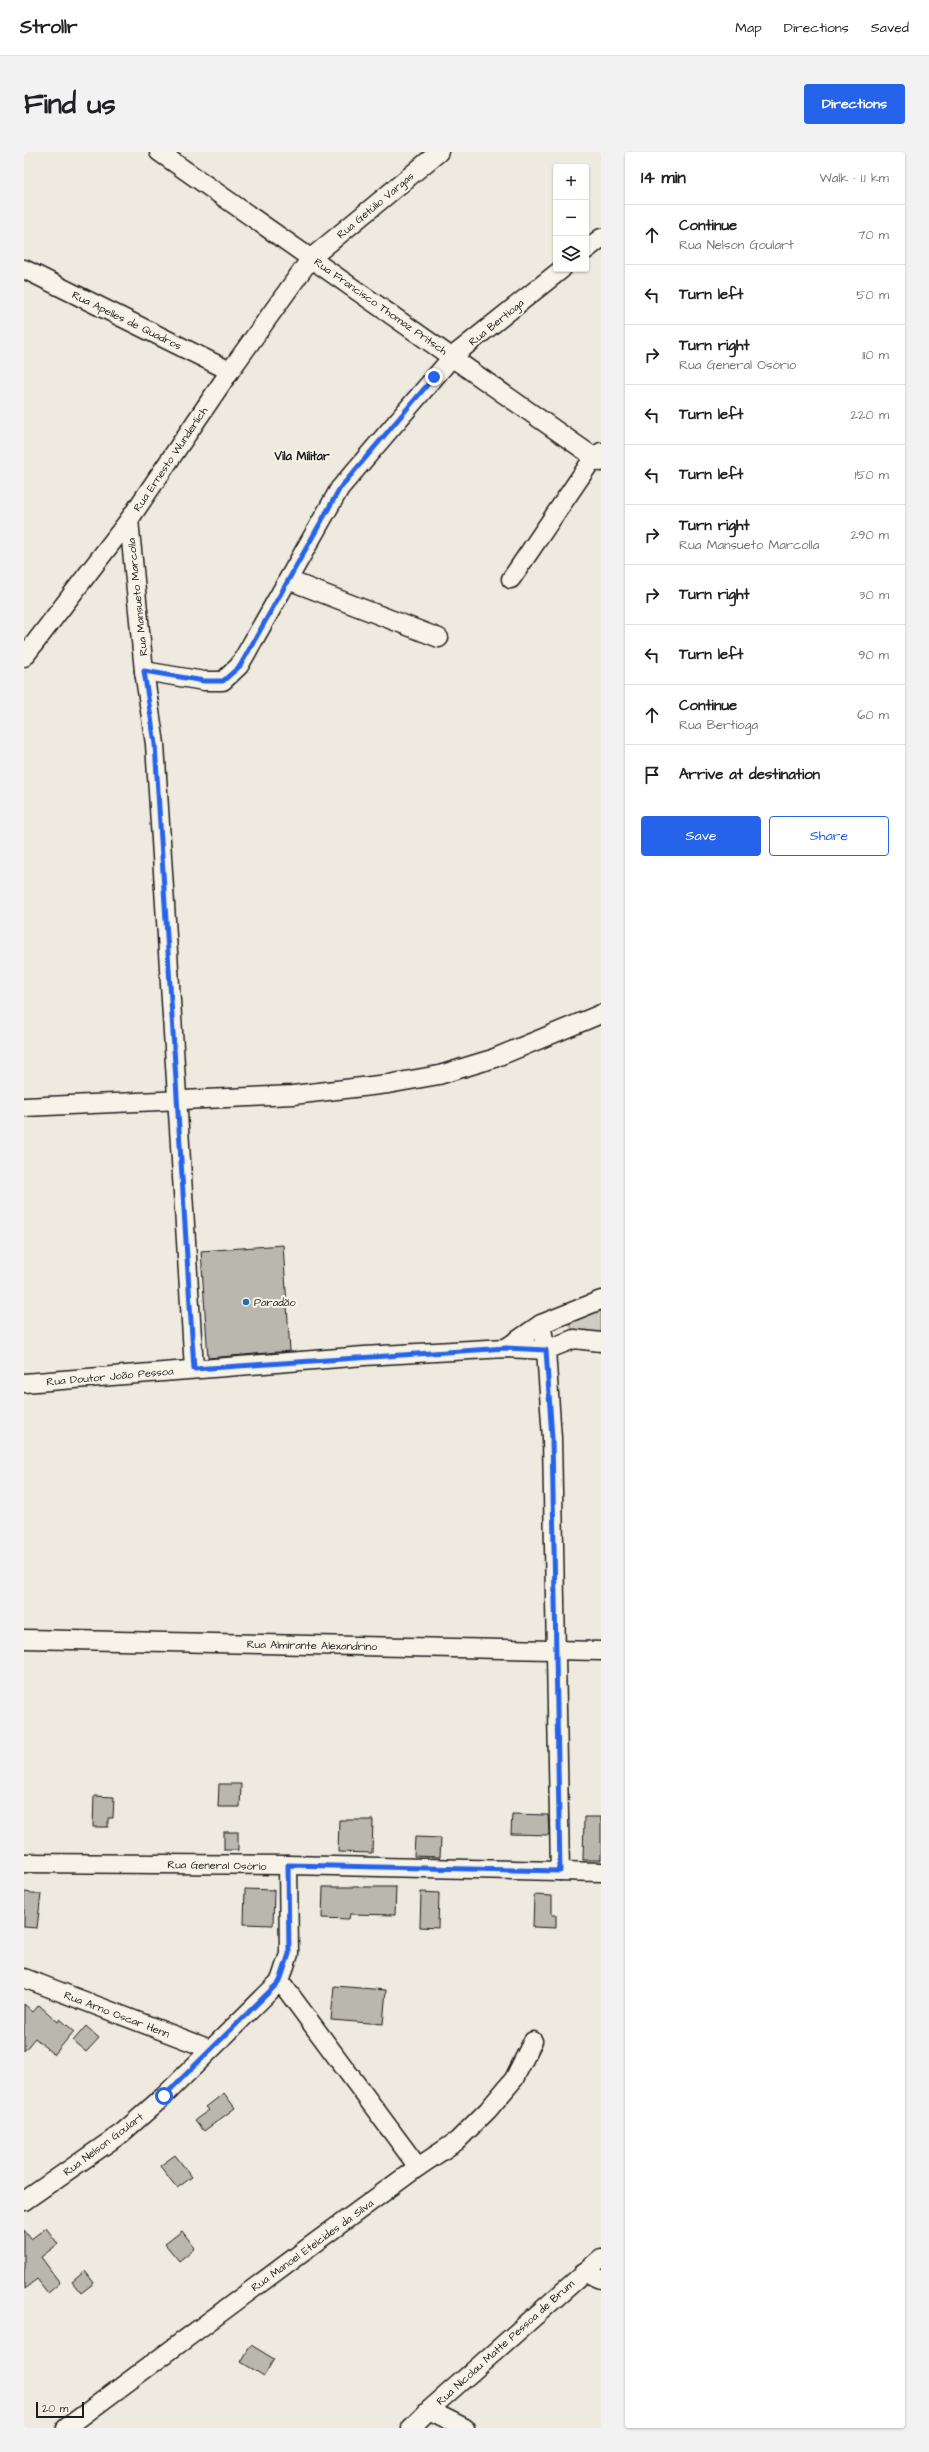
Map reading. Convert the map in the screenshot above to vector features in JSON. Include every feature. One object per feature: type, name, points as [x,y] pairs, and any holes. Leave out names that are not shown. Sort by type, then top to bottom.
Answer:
[{"type":"street","name":"Rua Francisco Thomaz Pritsch","points":[[159,152],[599,457]]},
{"type":"street","name":"Rua Getúlio Vargas","points":[[312,258],[439,152]]},
{"type":"street","points":[[589,248],[601,238]]},
{"type":"street","name":"Rua Ernesto Wunderlich","points":[[24,657],[129,520],[230,371],[312,258]]},
{"type":"street","name":"Rua Apelles de Quadros","points":[[24,269],[230,371]]},
{"type":"street","name":"Rua Bertioga","points":[[144,671],[204,681],[223,681],[240,666],[340,488],[453,356],[558,272]]},
{"type":"street","points":[[511,579],[599,457]]},
{"type":"street","name":"Rua Mansueto Marcolla","points":[[129,520],[144,671],[155,744],[176,1102],[194,1369]]},
{"type":"street","points":[[288,580],[439,638]]},
{"type":"street","points":[[24,1107],[176,1102],[293,1095],[388,1084],[439,1075],[492,1060],[601,1014]]},
{"type":"street","points":[[506,1348],[541,1324],[601,1300]]},
{"type":"street","points":[[565,1314],[574,1339]]},
{"type":"street","points":[[541,1324],[546,1350],[552,1438],[560,1871]]},
{"type":"street","name":"Rua Doutor João Pessoa","points":[[24,1383],[194,1369],[506,1348],[546,1350],[574,1339],[601,1342]]},
{"type":"street","name":"Rua Almirante Alexandrino","points":[[24,1639],[601,1651]]},
{"type":"street","name":"Rua General Osório","points":[[24,1863],[288,1865],[601,1872]]},
{"type":"street","points":[[288,1865],[289,1954],[280,1981],[418,2167]]},
{"type":"street","name":"Rua Arno Oscar Henn","points":[[24,1978],[210,2049]]},
{"type":"street","name":"Rua Nelson Goulart","points":[[24,2201],[122,2133],[164,2096],[280,1981]]},
{"type":"street","name":"Rua Manoel Etelcides da Silva","points":[[66,2428],[418,2167],[457,2141],[488,2110],[514,2079],[533,2041]]},
{"type":"street","name":"Rua Nicolau Matte Pessoa de Brum","points":[[411,2428],[429,2410],[601,2258]]},
{"type":"street","points":[[584,2272],[601,2279]]},
{"type":"street","points":[[429,2410],[465,2428]]},
{"type":"shaded area","points":[[601,1301],[601,1341],[575,1338],[566,1315]]},
{"type":"building","name":"Paradão","points":[[283,1245],[290,1351],[208,1358],[201,1251]]},
{"type":"building","points":[[219,1784],[241,1784],[240,1807],[218,1807]]},
{"type":"building","points":[[94,1796],[114,1797],[113,1818],[108,1818],[108,1827],[93,1827]]},
{"type":"building","points":[[512,1814],[548,1815],[549,1835],[511,1834]]},
{"type":"building","points":[[584,1817],[601,1817],[601,1860],[583,1860]]},
{"type":"building","points":[[339,1820],[373,1820],[372,1853],[338,1852]]},
{"type":"building","points":[[224,1832],[238,1832],[238,1850],[224,1850]]},
{"type":"building","points":[[415,1837],[441,1838],[440,1857],[414,1856]]},
{"type":"building","points":[[323,1887],[396,1887],[395,1915],[350,1914],[349,1919],[322,1918]]},
{"type":"building","points":[[245,1889],[274,1890],[273,1925],[244,1924]]},
{"type":"building","points":[[24,1892],[41,1894],[37,1928],[24,1927]]},
{"type":"building","points":[[421,1892],[439,1893],[438,1928],[420,1927]]},
{"type":"building","points":[[534,1895],[552,1896],[552,1915],[556,1915],[556,1928],[533,1927]]},
{"type":"building","points":[[334,1986],[386,1990],[383,2024],[331,2020]]},
{"type":"building","points":[[24,2004],[33,2012],[39,2005],[58,2022],[60,2019],[74,2031],[54,2055],[35,2038],[24,2051]]},
{"type":"building","points":[[86,2026],[99,2038],[86,2052],[73,2041]]},
{"type":"building","points":[[224,2093],[235,2108],[204,2131],[195,2120],[209,2110],[206,2107]]},
{"type":"building","points":[[175,2155],[192,2177],[177,2188],[160,2166]]},
{"type":"building","points":[[46,2228],[58,2244],[41,2257],[60,2283],[48,2293],[37,2279],[24,2289],[24,2230],[31,2239]]},
{"type":"building","points":[[182,2231],[195,2248],[179,2261],[165,2244]]},
{"type":"building","points":[[85,2271],[94,2283],[81,2293],[72,2282]]},
{"type":"building","points":[[251,2345],[274,2359],[264,2376],[241,2362]]},
{"type":"place","name":"Paradão","points":[[246,1302]]},
{"type":"district","name":"Vila Militar","points":[[302,456]]},
{"type":"route","points":[[164,2096],[280,1981],[289,1954],[288,1865],[560,1871],[552,1438],[546,1350],[506,1348],[364,1356],[194,1369],[176,1102],[155,744],[144,671],[204,681],[223,681],[240,666],[340,488],[434,377]]}]
